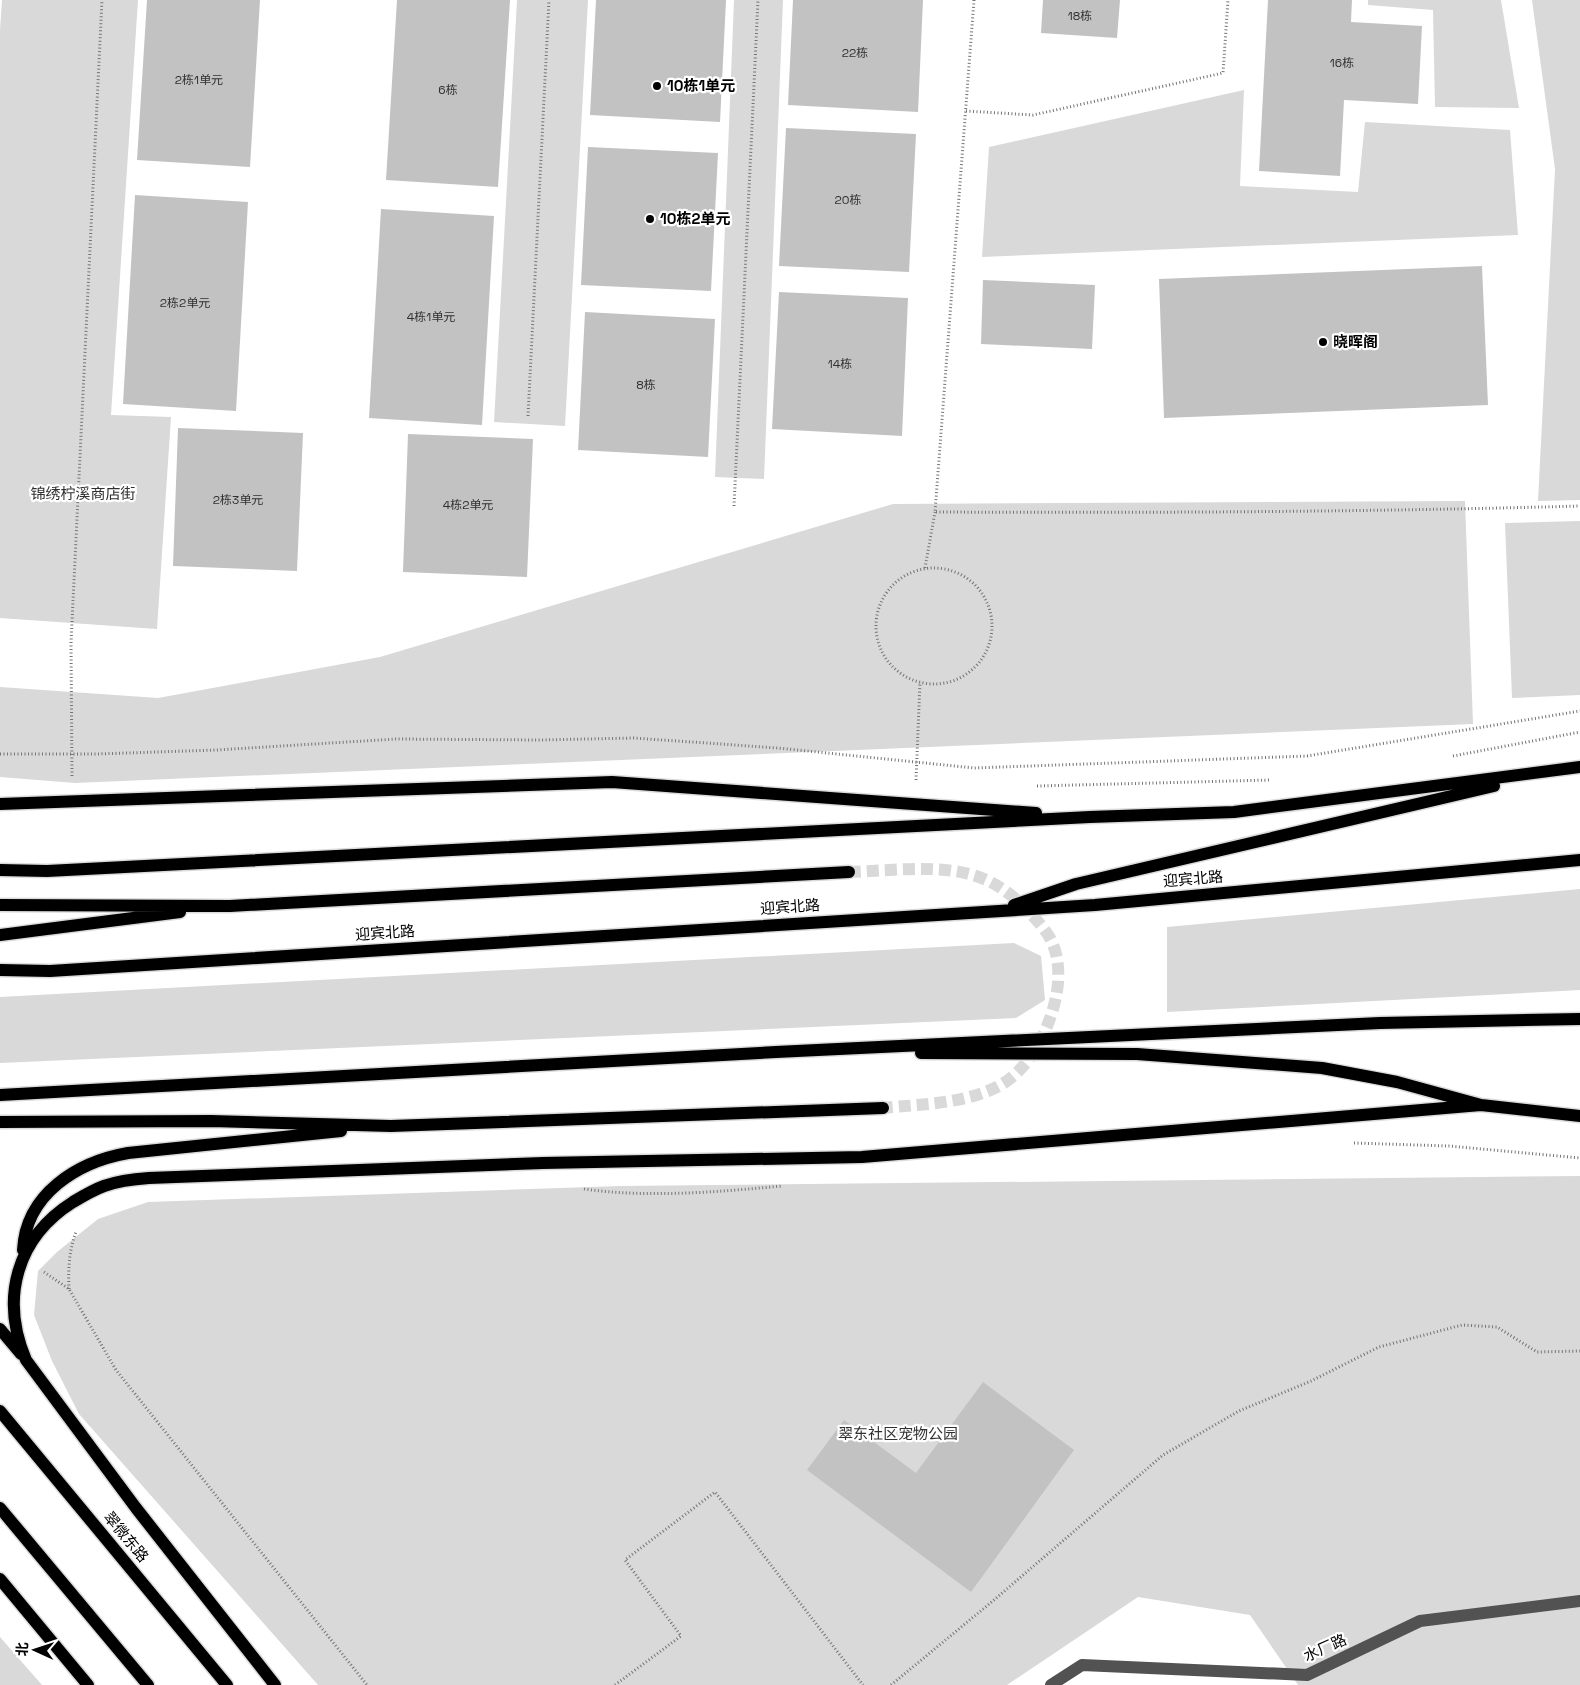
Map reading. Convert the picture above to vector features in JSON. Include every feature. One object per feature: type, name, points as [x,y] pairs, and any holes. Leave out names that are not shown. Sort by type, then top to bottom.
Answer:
[{"type":"main road","points":[[0,870],[47,872],[1090,817],[1234,812],[1580,767]]},
{"type":"main road","points":[[997,911],[1076,884],[1560,770]]},
{"type":"main road","points":[[0,804],[612,782],[1090,817]]},
{"type":"main road","name":"迎宾北路","points":[[0,970],[50,971],[997,911],[1095,904],[1580,860]]},
{"type":"main road","points":[[0,904],[230,906],[849,872]]},
{"type":"main road","points":[[0,935],[230,906]]},
{"type":"main road","points":[[0,1095],[776,1052],[1380,1023],[1580,1019]]},
{"type":"main road","points":[[776,1052],[1137,1054],[1322,1068],[1397,1082],[1481,1105],[1580,1116]]},
{"type":"main road","points":[[26,1360],[21,1348],[14,1313],[15,1285],[23,1258],[33,1238],[56,1214],[85,1194],[103,1186],[127,1180],[543,1163],[862,1157],[1481,1105]]},
{"type":"main road","points":[[0,1122],[211,1121],[391,1126],[882,1108]]},
{"type":"main road","points":[[23,1258],[24,1238],[30,1217],[47,1192],[84,1167],[113,1156],[391,1126]]},
{"type":"main road","points":[[0,1329],[26,1360],[136,1508],[275,1685]]},
{"type":"main road","name":"翠微东路","points":[[0,1411],[227,1685]]},
{"type":"main road","points":[[0,1508],[148,1685]]},
{"type":"main road","points":[[0,1579],[88,1685]]},
{"type":"lane","name":"水厂路","points":[[1051,1685],[1082,1665],[1307,1675],[1420,1621],[1580,1601]]},
{"type":"path","points":[[73,784],[71,643],[102,0]]},
{"type":"path","points":[[528,416],[549,0]]},
{"type":"path","points":[[734,506],[758,0]]},
{"type":"path","points":[[925,568],[936,512],[974,0]]},
{"type":"path","points":[[966,111],[1033,115],[1223,73],[1228,0]]},
{"type":"path","points":[[936,512],[1178,513],[1413,511],[1580,506]]},
{"type":"path","points":[[925,568],[944,568],[962,575],[977,586],[987,602],[992,621],[990,641],[982,658],[969,673],[952,682],[933,685],[914,681],[897,672],[884,657],[877,639],[876,620],[881,602],[892,586],[906,574],[925,568]]},
{"type":"path","points":[[916,780],[920,682]]},
{"type":"path","points":[[0,754],[72,755],[216,750],[396,739],[540,740],[634,738],[702,742],[974,768],[1307,756],[1580,711]]},
{"type":"path","points":[[23,1258],[69,1289],[116,1370],[367,1685]]},
{"type":"path","points":[[891,1685],[994,1600],[1163,1455],[1239,1411],[1311,1381],[1380,1347],[1462,1325],[1497,1327],[1537,1352],[1580,1351]]},
{"type":"path","points":[[615,1685],[682,1636],[625,1560],[715,1492],[863,1685]]},
{"type":"green space","name":"锦绣柠溪商店街","points":[[2,0],[138,0],[111,415],[171,417],[157,629],[0,618],[0,30]]},
{"type":"green space","points":[[517,0],[588,0],[565,426],[494,422]]},
{"type":"green space","points":[[734,0],[783,0],[764,479],[715,477]]},
{"type":"green space","points":[[1368,0],[1501,0],[1519,108],[1435,107],[1433,10],[1368,5]]},
{"type":"green space","points":[[1532,0],[1580,0],[1580,500],[1538,501],[1555,169]]},
{"type":"green space","points":[[1244,90],[1240,186],[1358,192],[1365,122],[1510,130],[1518,235],[982,257],[989,147]]},
{"type":"green space","points":[[1465,501],[1473,724],[75,783],[0,777],[0,687],[158,698],[380,657],[893,504]]},
{"type":"green space","points":[[1580,521],[1580,695],[1512,698],[1505,523]]},
{"type":"green space","points":[[1580,889],[1580,990],[1167,1012],[1167,927]]},
{"type":"green space","points":[[1014,943],[1041,956],[1045,1000],[1016,1018],[0,1063],[0,997]]},
{"type":"green space","name":"翠东社区宠物公园","points":[[1580,1176],[1580,1685],[1298,1685],[1250,1615],[1138,1597],[1007,1685],[318,1685],[79,1414],[52,1361],[34,1315],[38,1271],[57,1252],[98,1219],[148,1202],[620,1186]]},
{"type":"green space","points":[[0,1637],[42,1685],[0,1685]]},
{"type":"building","points":[[147,0],[260,0],[250,167],[137,160]]},
{"type":"building","points":[[397,0],[510,0],[498,187],[386,180]]},
{"type":"building","name":"10栋1单元","points":[[596,0],[726,0],[720,122],[590,115]]},
{"type":"building","points":[[793,0],[923,0],[918,112],[788,105]]},
{"type":"building","points":[[1043,0],[1120,0],[1117,38],[1041,33]]},
{"type":"building","points":[[1268,0],[1352,0],[1351,22],[1422,26],[1418,104],[1344,100],[1340,176],[1259,171]]},
{"type":"building","points":[[786,128],[916,134],[909,272],[779,266]]},
{"type":"building","name":"10栋2单元","points":[[588,147],[718,153],[711,291],[581,285]]},
{"type":"building","points":[[135,195],[248,202],[236,411],[123,404]]},
{"type":"building","points":[[381,209],[494,216],[482,425],[369,418]]},
{"type":"building","name":"晓晖阁","points":[[1482,266],[1488,405],[1164,418],[1159,279]]},
{"type":"building","points":[[983,280],[1095,285],[1092,349],[981,344]]},
{"type":"building","points":[[779,292],[908,298],[902,436],[772,429]]},
{"type":"building","points":[[585,312],[715,319],[708,457],[578,450]]},
{"type":"building","points":[[178,428],[303,433],[297,571],[173,566]]},
{"type":"building","points":[[408,434],[533,439],[527,577],[403,572]]},
{"type":"building","points":[[983,1382],[1074,1450],[971,1592],[807,1470],[844,1420],[916,1473]]},
{"type":"tunnel","points":[[849,872],[927,869],[958,872],[987,880],[1013,897],[1040,923],[1052,942],[1058,966],[1055,1003],[1047,1026],[1039,1043],[1023,1067],[1012,1077],[994,1089],[963,1099],[883,1108]]},
{"type":"place","name":"10栋1单元","points":[[657,86]]},
{"type":"place","name":"10栋2单元","points":[[650,219]]},
{"type":"place","name":"晓晖阁","points":[[1323,342]]}]
